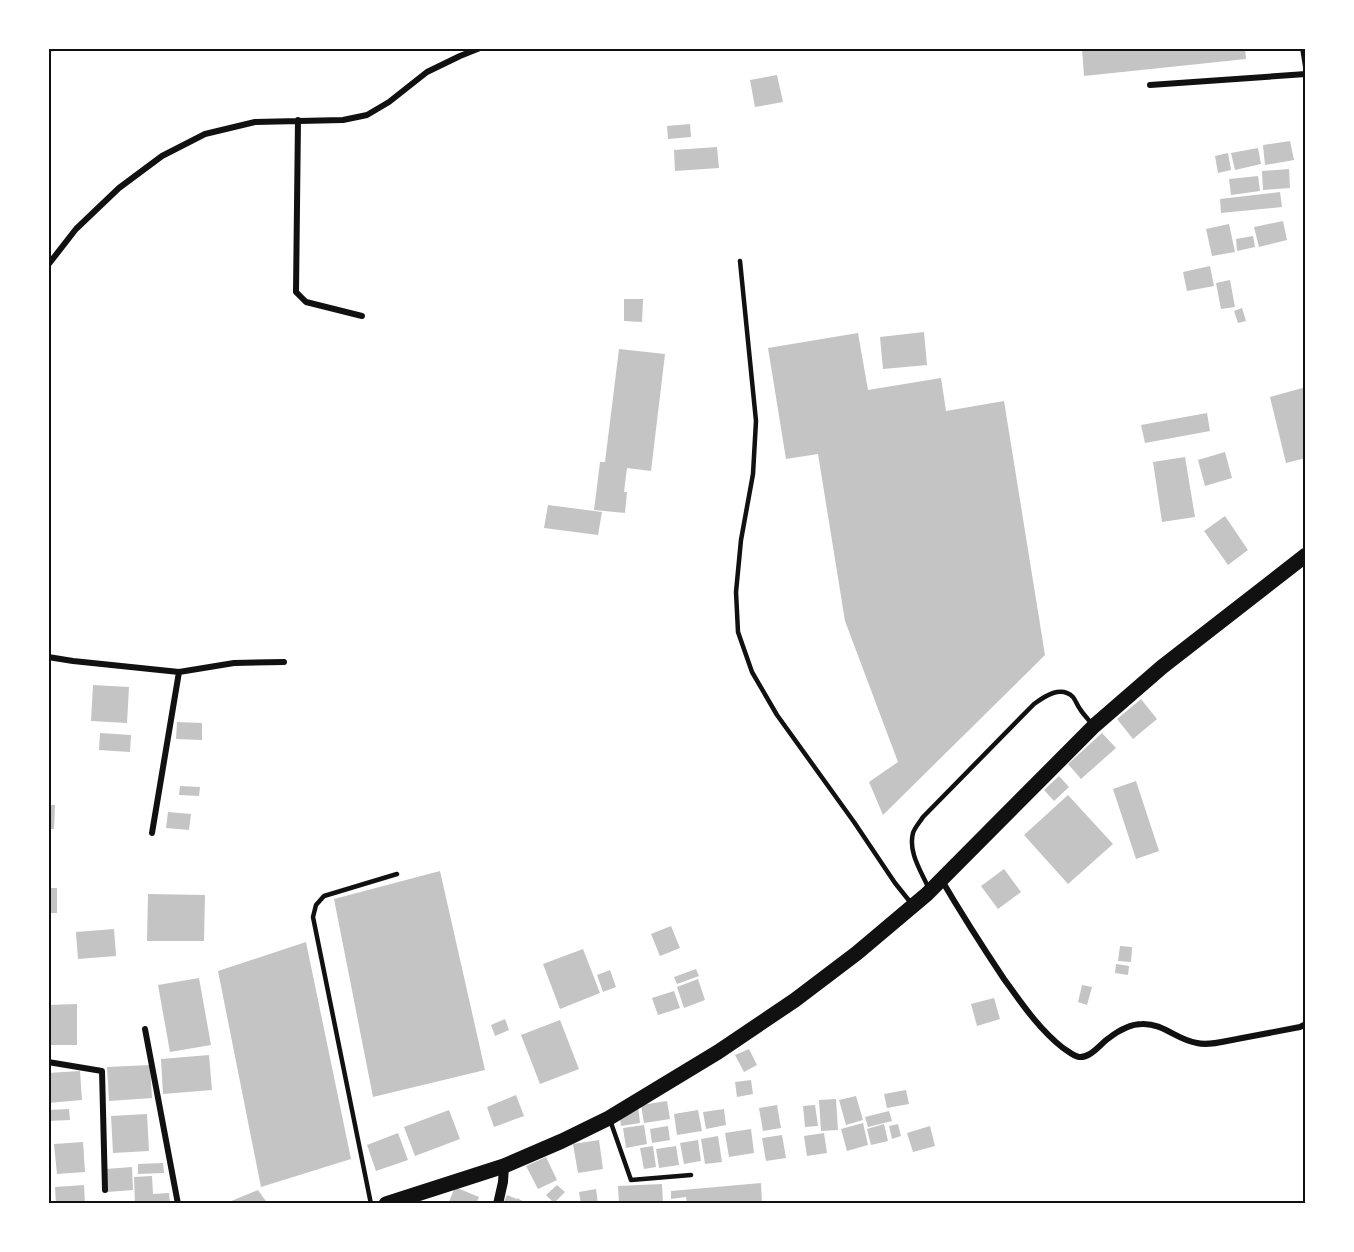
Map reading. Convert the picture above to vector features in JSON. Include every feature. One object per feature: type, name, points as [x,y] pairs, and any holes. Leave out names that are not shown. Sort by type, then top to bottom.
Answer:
[{"type":"main road","points":[[386,1204],[504,1166],[609,1118],[718,1052],[795,1000],[930,891],[1094,726],[1162,667],[1306,555]]},
{"type":"street","points":[[48,266],[76,229],[119,188],[162,156],[205,134],[255,122],[343,120],[367,115],[389,102],[427,72],[480,48]]},
{"type":"street","points":[[1303,48],[1306,66]]},
{"type":"street","points":[[1150,85],[1306,74]]},
{"type":"street","points":[[298,120],[296,292],[306,302],[362,316]]},
{"type":"street","points":[[48,657],[179,672],[234,663],[284,662]]},
{"type":"street","points":[[152,833],[179,672]]},
{"type":"street","points":[[941,879],[985,951],[1013,991],[1040,1026],[1057,1043],[1078,1057],[1092,1053],[1109,1038],[1126,1028],[1139,1024],[1153,1024],[1198,1044],[1300,1027],[1306,1024]]},
{"type":"street","points":[[145,1029],[178,1204]]},
{"type":"street","points":[[48,1062],[102,1071],[105,1190]]},
{"type":"street","points":[[498,1204],[504,1166]]},
{"type":"lane","points":[[740,261],[756,421],[753,474],[741,540],[736,592],[738,632],[752,672],[777,715],[854,822],[894,883],[913,906]]},
{"type":"lane","points":[[930,891],[916,862],[912,846],[913,832],[923,817],[1026,712],[1047,694],[1059,691],[1068,693],[1075,699],[1079,709],[1094,726]]},
{"type":"lane","points":[[371,1204],[313,917],[316,905],[324,896],[397,874]]},
{"type":"lane","points":[[609,1118],[631,1180],[691,1175]]},
{"type":"building","points":[[1082,48],[1245,48],[1246,59],[1084,76]]},
{"type":"building","points":[[777,75],[783,102],[755,107],[750,80]]},
{"type":"building","points":[[690,124],[691,137],[668,139],[667,126]]},
{"type":"building","points":[[1290,141],[1294,160],[1265,165],[1263,145]]},
{"type":"building","points":[[717,147],[719,168],[675,171],[674,150]]},
{"type":"building","points":[[1258,148],[1261,164],[1235,170],[1231,153]]},
{"type":"building","points":[[1228,153],[1231,170],[1218,173],[1215,156]]},
{"type":"building","points":[[1289,169],[1290,188],[1263,190],[1262,171]]},
{"type":"building","points":[[1258,176],[1260,191],[1231,195],[1229,179]]},
{"type":"building","points":[[1280,192],[1282,207],[1221,213],[1220,199]]},
{"type":"building","points":[[1283,221],[1287,240],[1259,247],[1254,227]]},
{"type":"building","points":[[1229,224],[1235,252],[1212,256],[1206,229]]},
{"type":"building","points":[[1253,236],[1255,247],[1237,251],[1236,239]]},
{"type":"building","points":[[1210,266],[1214,286],[1187,291],[1183,272]]},
{"type":"building","points":[[1230,280],[1235,307],[1221,309],[1216,283]]},
{"type":"building","points":[[624,299],[643,299],[642,322],[624,321]]},
{"type":"building","points":[[1242,308],[1246,321],[1238,323],[1234,311]]},
{"type":"building","points":[[924,332],[927,365],[883,369],[880,337]]},
{"type":"building","points":[[858,333],[868,390],[941,378],[946,411],[1004,401],[1045,655],[883,815],[869,782],[898,762],[845,621],[818,454],[786,459],[768,348]]},
{"type":"building","points":[[619,349],[665,354],[651,471],[627,468],[624,492],[627,492],[625,513],[594,510],[600,462],[605,462]]},
{"type":"building","points":[[1306,387],[1306,458],[1286,463],[1270,397]]},
{"type":"building","points":[[1207,413],[1210,431],[1145,443],[1141,425]]},
{"type":"building","points":[[1225,452],[1232,478],[1205,486],[1198,460]]},
{"type":"building","points":[[1185,457],[1195,517],[1162,522],[1153,462]]},
{"type":"building","points":[[548,505],[602,512],[598,535],[544,528]]},
{"type":"building","points":[[1225,516],[1248,550],[1228,565],[1204,531]]},
{"type":"building","points":[[93,685],[129,687],[127,723],[91,721]]},
{"type":"building","points":[[1141,699],[1157,719],[1133,739],[1117,719]]},
{"type":"building","points":[[177,722],[202,723],[202,740],[176,739]]},
{"type":"building","points":[[100,733],[131,735],[130,752],[99,750]]},
{"type":"building","points":[[1102,733],[1116,748],[1081,779],[1068,764]]},
{"type":"building","points":[[1059,776],[1069,787],[1054,801],[1044,790]]},
{"type":"building","points":[[1136,781],[1159,851],[1136,859],[1113,789]]},
{"type":"building","points":[[180,786],[200,787],[199,796],[179,795]]},
{"type":"building","points":[[1068,795],[1113,844],[1068,884],[1024,835]]},
{"type":"building","points":[[48,805],[55,805],[54,829],[48,829]]},
{"type":"building","points":[[168,812],[191,814],[189,830],[166,828]]},
{"type":"building","points":[[1004,869],[1021,892],[998,909],[981,886]]},
{"type":"building","points":[[440,871],[485,1070],[373,1097],[334,899]]},
{"type":"building","points":[[48,888],[57,888],[57,913],[48,913]]},
{"type":"building","points":[[148,894],[205,895],[204,941],[147,941]]},
{"type":"building","points":[[671,926],[680,948],[660,956],[651,934]]},
{"type":"building","points":[[114,929],[116,956],[78,959],[76,932]]},
{"type":"building","points":[[306,942],[351,1159],[261,1187],[218,971]]},
{"type":"building","points":[[1120,946],[1132,947],[1131,962],[1118,961]]},
{"type":"building","points":[[583,949],[600,993],[560,1009],[543,964]]},
{"type":"building","points":[[1116,964],[1129,966],[1128,975],[1115,973]]},
{"type":"building","points":[[696,969],[699,976],[677,984],[674,977]]},
{"type":"building","points":[[610,970],[616,987],[603,992],[597,975]]},
{"type":"building","points":[[199,978],[211,1045],[170,1052],[158,985]]},
{"type":"building","points":[[698,979],[705,1000],[684,1008],[677,987]]},
{"type":"building","points":[[1082,985],[1092,987],[1087,1005],[1078,1002]]},
{"type":"building","points":[[674,991],[680,1008],[658,1015],[652,998]]},
{"type":"building","points":[[994,998],[1000,1019],[977,1026],[971,1004]]},
{"type":"building","points":[[77,1004],[77,1045],[48,1045],[48,1005]]},
{"type":"building","points":[[505,1019],[509,1030],[495,1036],[491,1025]]},
{"type":"building","points":[[560,1020],[579,1069],[540,1084],[521,1035]]},
{"type":"building","points":[[749,1049],[757,1065],[744,1072],[735,1055]]},
{"type":"building","points":[[209,1055],[212,1090],[163,1094],[161,1059]]},
{"type":"building","points":[[150,1065],[152,1098],[109,1101],[107,1067]]},
{"type":"building","points":[[80,1071],[82,1100],[48,1103],[48,1073]]},
{"type":"building","points":[[751,1080],[753,1094],[737,1097],[735,1082]]},
{"type":"building","points":[[906,1090],[909,1104],[887,1108],[884,1094]]},
{"type":"building","points":[[516,1095],[524,1116],[494,1127],[487,1107]]},
{"type":"building","points":[[856,1096],[863,1120],[846,1125],[839,1100]]},
{"type":"building","points":[[836,1099],[838,1130],[821,1131],[819,1100]]},
{"type":"building","points":[[667,1101],[670,1119],[644,1123],[641,1105]]},
{"type":"building","points":[[777,1105],[781,1128],[763,1131],[759,1108]]},
{"type":"building","points":[[815,1105],[818,1126],[805,1127],[803,1106]]},
{"type":"building","points":[[638,1106],[640,1123],[621,1126],[620,1118]]},
{"type":"building","points":[[69,1109],[70,1120],[48,1121],[48,1110]]},
{"type":"building","points":[[724,1109],[726,1125],[706,1129],[703,1112]]},
{"type":"building","points":[[449,1110],[460,1139],[415,1156],[404,1127]]},
{"type":"building","points":[[698,1110],[702,1131],[677,1135],[674,1114]]},
{"type":"building","points":[[889,1111],[892,1121],[868,1127],[865,1117]]},
{"type":"building","points":[[147,1114],[149,1151],[113,1153],[111,1116]]},
{"type":"building","points":[[863,1123],[868,1145],[847,1151],[841,1129]]},
{"type":"building","points":[[884,1124],[888,1141],[871,1145],[867,1129]]},
{"type":"building","points":[[898,1124],[901,1136],[892,1139],[889,1126]]},
{"type":"building","points":[[644,1125],[647,1144],[626,1148],[623,1128]]},
{"type":"building","points":[[668,1126],[670,1140],[652,1143],[650,1129]]},
{"type":"building","points":[[930,1126],[935,1146],[913,1152],[907,1133]]},
{"type":"building","points":[[751,1129],[754,1153],[729,1157],[725,1133]]},
{"type":"building","points":[[398,1133],[408,1160],[376,1171],[367,1145]]},
{"type":"building","points":[[824,1133],[827,1153],[807,1156],[804,1136]]},
{"type":"building","points":[[782,1135],[786,1158],[766,1161],[762,1138]]},
{"type":"building","points":[[718,1136],[722,1162],[705,1164],[701,1139]]},
{"type":"building","points":[[599,1140],[603,1169],[578,1173],[573,1144]]},
{"type":"building","points":[[698,1140],[701,1161],[684,1164],[680,1143]]},
{"type":"building","points":[[83,1142],[85,1172],[57,1174],[54,1144]]},
{"type":"building","points":[[653,1146],[656,1167],[644,1169],[640,1148]]},
{"type":"building","points":[[676,1146],[679,1165],[659,1168],[656,1149]]},
{"type":"building","points":[[546,1157],[557,1180],[538,1189],[526,1166]]},
{"type":"building","points":[[163,1163],[164,1173],[138,1174],[138,1164]]},
{"type":"building","points":[[132,1167],[133,1190],[107,1192],[106,1169]]},
{"type":"building","points":[[152,1176],[153,1194],[169,1193],[170,1204],[135,1204],[134,1177]]},
{"type":"building","points":[[761,1183],[762,1204],[687,1204],[686,1197],[671,1199],[671,1191]]},
{"type":"building","points":[[662,1184],[663,1204],[619,1204],[618,1186]]},
{"type":"building","points":[[84,1185],[85,1204],[56,1204],[55,1187]]},
{"type":"building","points":[[557,1185],[565,1192],[554,1203],[546,1195]]},
{"type":"building","points":[[455,1187],[479,1197],[476,1204],[448,1204]]},
{"type":"building","points":[[596,1189],[598,1204],[581,1204],[579,1192]]},
{"type":"building","points":[[258,1190],[268,1204],[224,1204]]},
{"type":"building","points":[[507,1195],[517,1198],[528,1204],[503,1204]]},
{"type":"building","points":[[842,1201],[842,1204],[805,1204],[805,1202]]},
{"type":"waterway","points":[[48,52],[54,48]]}]
